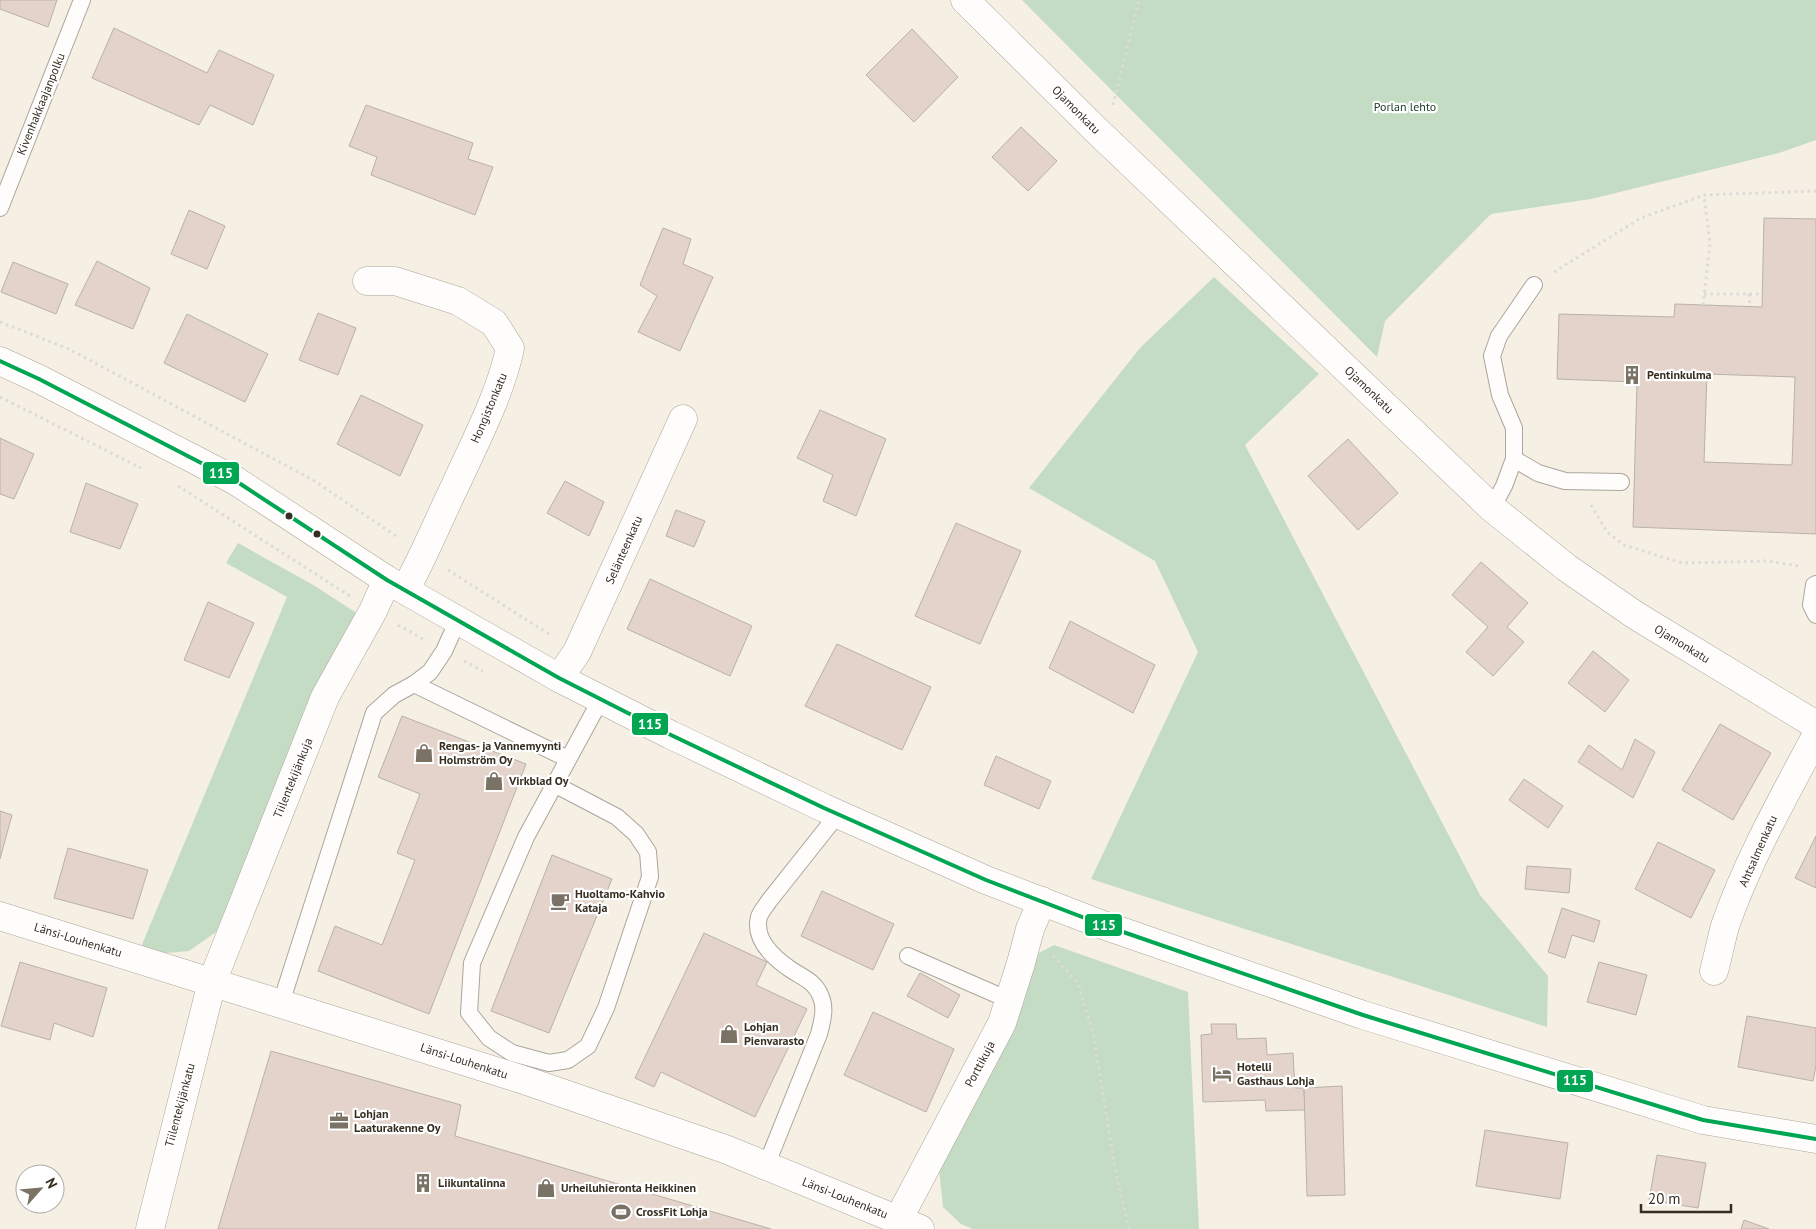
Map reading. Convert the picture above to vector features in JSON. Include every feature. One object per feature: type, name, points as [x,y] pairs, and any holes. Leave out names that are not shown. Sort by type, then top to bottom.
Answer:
[{"type":"street","name":"Ojamonkatu","points":[[965,0],[1094,128],[1492,508],[1567,568],[1634,615],[1816,725]]},
{"type":"street","name":"Hongistonkatu","points":[[366,281],[395,281],[458,301],[494,323],[510,348],[505,371],[424,555],[396,585]]},
{"type":"street","points":[[0,361],[39,379],[236,481],[396,585],[559,678],[671,735],[838,814],[986,880],[1103,925],[1363,1015],[1703,1120],[1816,1139]]},
{"type":"street","name":"Selänteenkatu","points":[[559,678],[577,652],[683,419]]},
{"type":"street","name":"Tiilentekijänkuja","points":[[212,982],[325,697],[372,611],[396,585]]},
{"type":"street","name":"Ahtsalmenkatu","points":[[1714,971],[1726,926],[1746,875],[1773,816],[1816,736]]},
{"type":"street","name":"Porttikuja","points":[[904,1226],[1002,1023],[1022,963],[1030,929],[1042,900]]},
{"type":"street","name":"Länsi-Louhenkatu","points":[[0,916],[281,1003],[527,1070],[725,1149],[904,1226]]},
{"type":"street","name":"Tiilentekijänkatu","points":[[150,1229],[212,982]]},
{"type":"lane","name":"Kivenhakkaajanpolku","points":[[0,208],[82,0]]},
{"type":"lane","points":[[1492,508],[1504,486],[1514,459],[1514,428],[1500,395],[1492,356],[1499,336],[1534,284]]},
{"type":"lane","points":[[1514,459],[1538,474],[1565,481],[1621,482]]},
{"type":"lane","points":[[1816,584],[1814,585],[1811,605],[1816,615]]},
{"type":"lane","points":[[281,1003],[374,713],[394,695],[430,672],[444,650],[458,620]]},
{"type":"lane","points":[[414,684],[568,759]]},
{"type":"lane","points":[[554,784],[617,817],[636,834],[648,852],[650,877],[606,1008],[588,1046],[568,1060],[527,1070],[512,1053],[489,1038],[469,1013],[472,963],[526,837],[554,784],[601,699]]},
{"type":"lane","points":[[766,1166],[824,1015],[821,997],[812,982],[791,970],[772,955],[760,939],[757,927],[760,915],[769,900],[838,814]]},
{"type":"lane","points":[[908,956],[1009,1000]]},
{"type":"path","points":[[1112,110],[1139,0]]},
{"type":"path","points":[[1534,284],[1641,218],[1704,195],[1816,191]]},
{"type":"path","points":[[1703,305],[1710,244],[1704,195]]},
{"type":"path","points":[[1704,294],[1762,294]]},
{"type":"path","points":[[1749,294],[1750,306]]},
{"type":"path","points":[[0,322],[69,349],[313,480],[424,555],[577,652]]},
{"type":"path","points":[[1565,481],[1588,499],[1607,532],[1624,545],[1682,563],[1767,560],[1806,567]]},
{"type":"path","points":[[1030,929],[1078,983],[1093,1033],[1115,1169],[1129,1229]]},
{"type":"green space","name":"Porlan lehto","points":[[1022,0],[1816,0],[1816,140],[1779,153],[1591,199],[1491,214],[1385,321],[1377,357]]},
{"type":"green space","points":[[1214,277],[1319,374],[1245,445],[1480,895],[1548,976],[1547,1027],[1091,879],[1198,652],[1155,561],[1029,488],[1140,348]]},
{"type":"green space","points":[[238,543],[315,586],[358,614],[341,643],[216,932],[189,951],[166,953],[141,947],[287,597],[226,563]]},
{"type":"green space","points":[[1054,945],[1188,992],[1199,1229],[973,1229],[961,1224],[943,1207],[939,1168],[989,1069],[1039,953]]},
{"type":"building","points":[[0,0],[57,0],[48,27],[0,9]]},
{"type":"building","points":[[114,28],[207,73],[219,50],[274,75],[253,125],[210,105],[199,125],[92,78]]},
{"type":"building","points":[[912,29],[958,77],[914,122],[866,75]]},
{"type":"building","points":[[366,105],[473,143],[468,159],[493,167],[475,215],[371,175],[377,157],[349,146]]},
{"type":"building","points":[[1021,127],[1057,161],[1028,191],[992,157]]},
{"type":"building","points":[[189,210],[225,226],[207,269],[171,254]]},
{"type":"building","name":"Pentinkulma","points":[[1764,218],[1816,219],[1816,534],[1633,527],[1637,382],[1557,379],[1559,314],[1674,317],[1675,304],[1762,307]],"holes":[[[1707,374],[1795,377],[1792,465],[1704,462]]]},
{"type":"building","points":[[663,228],[691,239],[683,264],[713,277],[680,351],[638,332],[657,296],[640,285]]},
{"type":"building","points":[[97,261],[150,288],[133,329],[75,305]]},
{"type":"building","points":[[13,262],[68,284],[56,314],[1,292]]},
{"type":"building","points":[[318,313],[356,328],[338,375],[299,360]]},
{"type":"building","points":[[187,314],[268,354],[245,402],[164,363]]},
{"type":"building","points":[[361,395],[423,425],[400,476],[337,444]]},
{"type":"building","points":[[820,410],[886,439],[856,516],[823,501],[833,475],[797,458]]},
{"type":"building","points":[[0,438],[34,454],[14,499],[0,494]]},
{"type":"building","points":[[1348,439],[1398,493],[1358,530],[1308,476]]},
{"type":"building","points":[[565,481],[604,502],[589,536],[547,513]]},
{"type":"building","points":[[86,483],[138,504],[120,549],[70,532]]},
{"type":"building","points":[[676,510],[705,521],[694,547],[666,536]]},
{"type":"building","points":[[956,523],[1021,551],[980,644],[915,616]]},
{"type":"building","points":[[1481,562],[1528,603],[1507,627],[1524,642],[1493,676],[1466,652],[1488,627],[1452,595]]},
{"type":"building","points":[[650,579],[752,626],[730,676],[627,629]]},
{"type":"building","points":[[208,602],[254,623],[229,678],[184,660]]},
{"type":"building","points":[[1070,621],[1155,665],[1133,713],[1049,668]]},
{"type":"building","points":[[837,644],[931,687],[902,750],[805,706]]},
{"type":"building","points":[[1593,651],[1629,680],[1605,712],[1568,683]]},
{"type":"building","points":[[402,716],[526,764],[429,1014],[318,971],[335,926],[382,945],[415,860],[397,853],[420,794],[378,777]]},
{"type":"building","points":[[1720,724],[1771,753],[1733,820],[1682,790]]},
{"type":"building","points":[[1635,739],[1655,752],[1633,798],[1578,762],[1589,745],[1622,770]]},
{"type":"building","points":[[996,756],[1051,781],[1039,809],[984,785]]},
{"type":"building","points":[[1524,779],[1563,806],[1548,828],[1509,800]]},
{"type":"building","points":[[0,811],[12,815],[0,859]]},
{"type":"building","points":[[1816,836],[1816,888],[1795,878]]},
{"type":"building","points":[[1658,842],[1715,870],[1691,918],[1635,889]]},
{"type":"building","points":[[68,848],[148,870],[133,919],[54,898]]},
{"type":"building","points":[[552,855],[612,879],[549,1033],[491,1011]]},
{"type":"building","points":[[1527,866],[1571,869],[1569,893],[1525,889]]},
{"type":"building","points":[[822,891],[894,924],[873,970],[801,936]]},
{"type":"building","points":[[1562,908],[1600,921],[1594,942],[1572,935],[1565,958],[1548,952]]},
{"type":"building","points":[[704,933],[767,962],[756,985],[807,1009],[755,1117],[661,1072],[654,1087],[635,1078]]},
{"type":"building","points":[[20,962],[107,988],[93,1037],[54,1023],[50,1040],[1,1026]]},
{"type":"building","points":[[1599,962],[1647,975],[1636,1015],[1587,1002]]},
{"type":"building","points":[[920,973],[960,995],[948,1018],[907,996]]},
{"type":"building","points":[[873,1012],[954,1049],[926,1112],[844,1075]]},
{"type":"building","points":[[1747,1016],[1816,1028],[1816,1066],[1813,1081],[1738,1067]]},
{"type":"building","points":[[1211,1024],[1236,1024],[1237,1039],[1266,1038],[1267,1055],[1293,1053],[1295,1088],[1304,1088],[1305,1110],[1266,1111],[1265,1100],[1203,1102],[1201,1035],[1212,1034]]},
{"type":"building","name":"Liikuntalinna","points":[[271,1051],[461,1105],[455,1136],[771,1229],[218,1229]]},
{"type":"building","points":[[1342,1086],[1345,1195],[1307,1196],[1304,1088]]},
{"type":"building","points":[[1485,1130],[1568,1143],[1560,1199],[1476,1186]]},
{"type":"building","points":[[1657,1155],[1706,1163],[1698,1208],[1649,1200]]},
{"type":"building","points":[[1744,1220],[1769,1229],[1741,1229]]},
{"type":"transit line","name":"115","points":[[0,361],[39,379],[236,481],[387,580],[559,678],[671,735],[824,808],[986,880],[1103,925],[1363,1015],[1703,1120],[1816,1139]]},
{"type":"place","name":"Pentinkulma","points":[[1632,375]]},
{"type":"place","name":"Rengas- ja Vannemyynti Holmström Oy","points":[[424,753]]},
{"type":"place","name":"Virkblad Oy","points":[[494,781]]},
{"type":"place","name":"Huoltamo-Kahvio Kataja","points":[[560,901]]},
{"type":"place","name":"Lohjan Pienvarasto","points":[[729,1034]]},
{"type":"place","name":"Hotelli Gasthaus Lohja","points":[[1222,1074]]},
{"type":"place","name":"Lohjan Laaturakenne Oy","points":[[339,1121]]},
{"type":"place","name":"Liikuntalinna","points":[[423,1183]]},
{"type":"place","name":"Urheiluhieronta Heikkinen","points":[[546,1188]]},
{"type":"place","name":"CrossFit Lohja","points":[[621,1212]]}]
